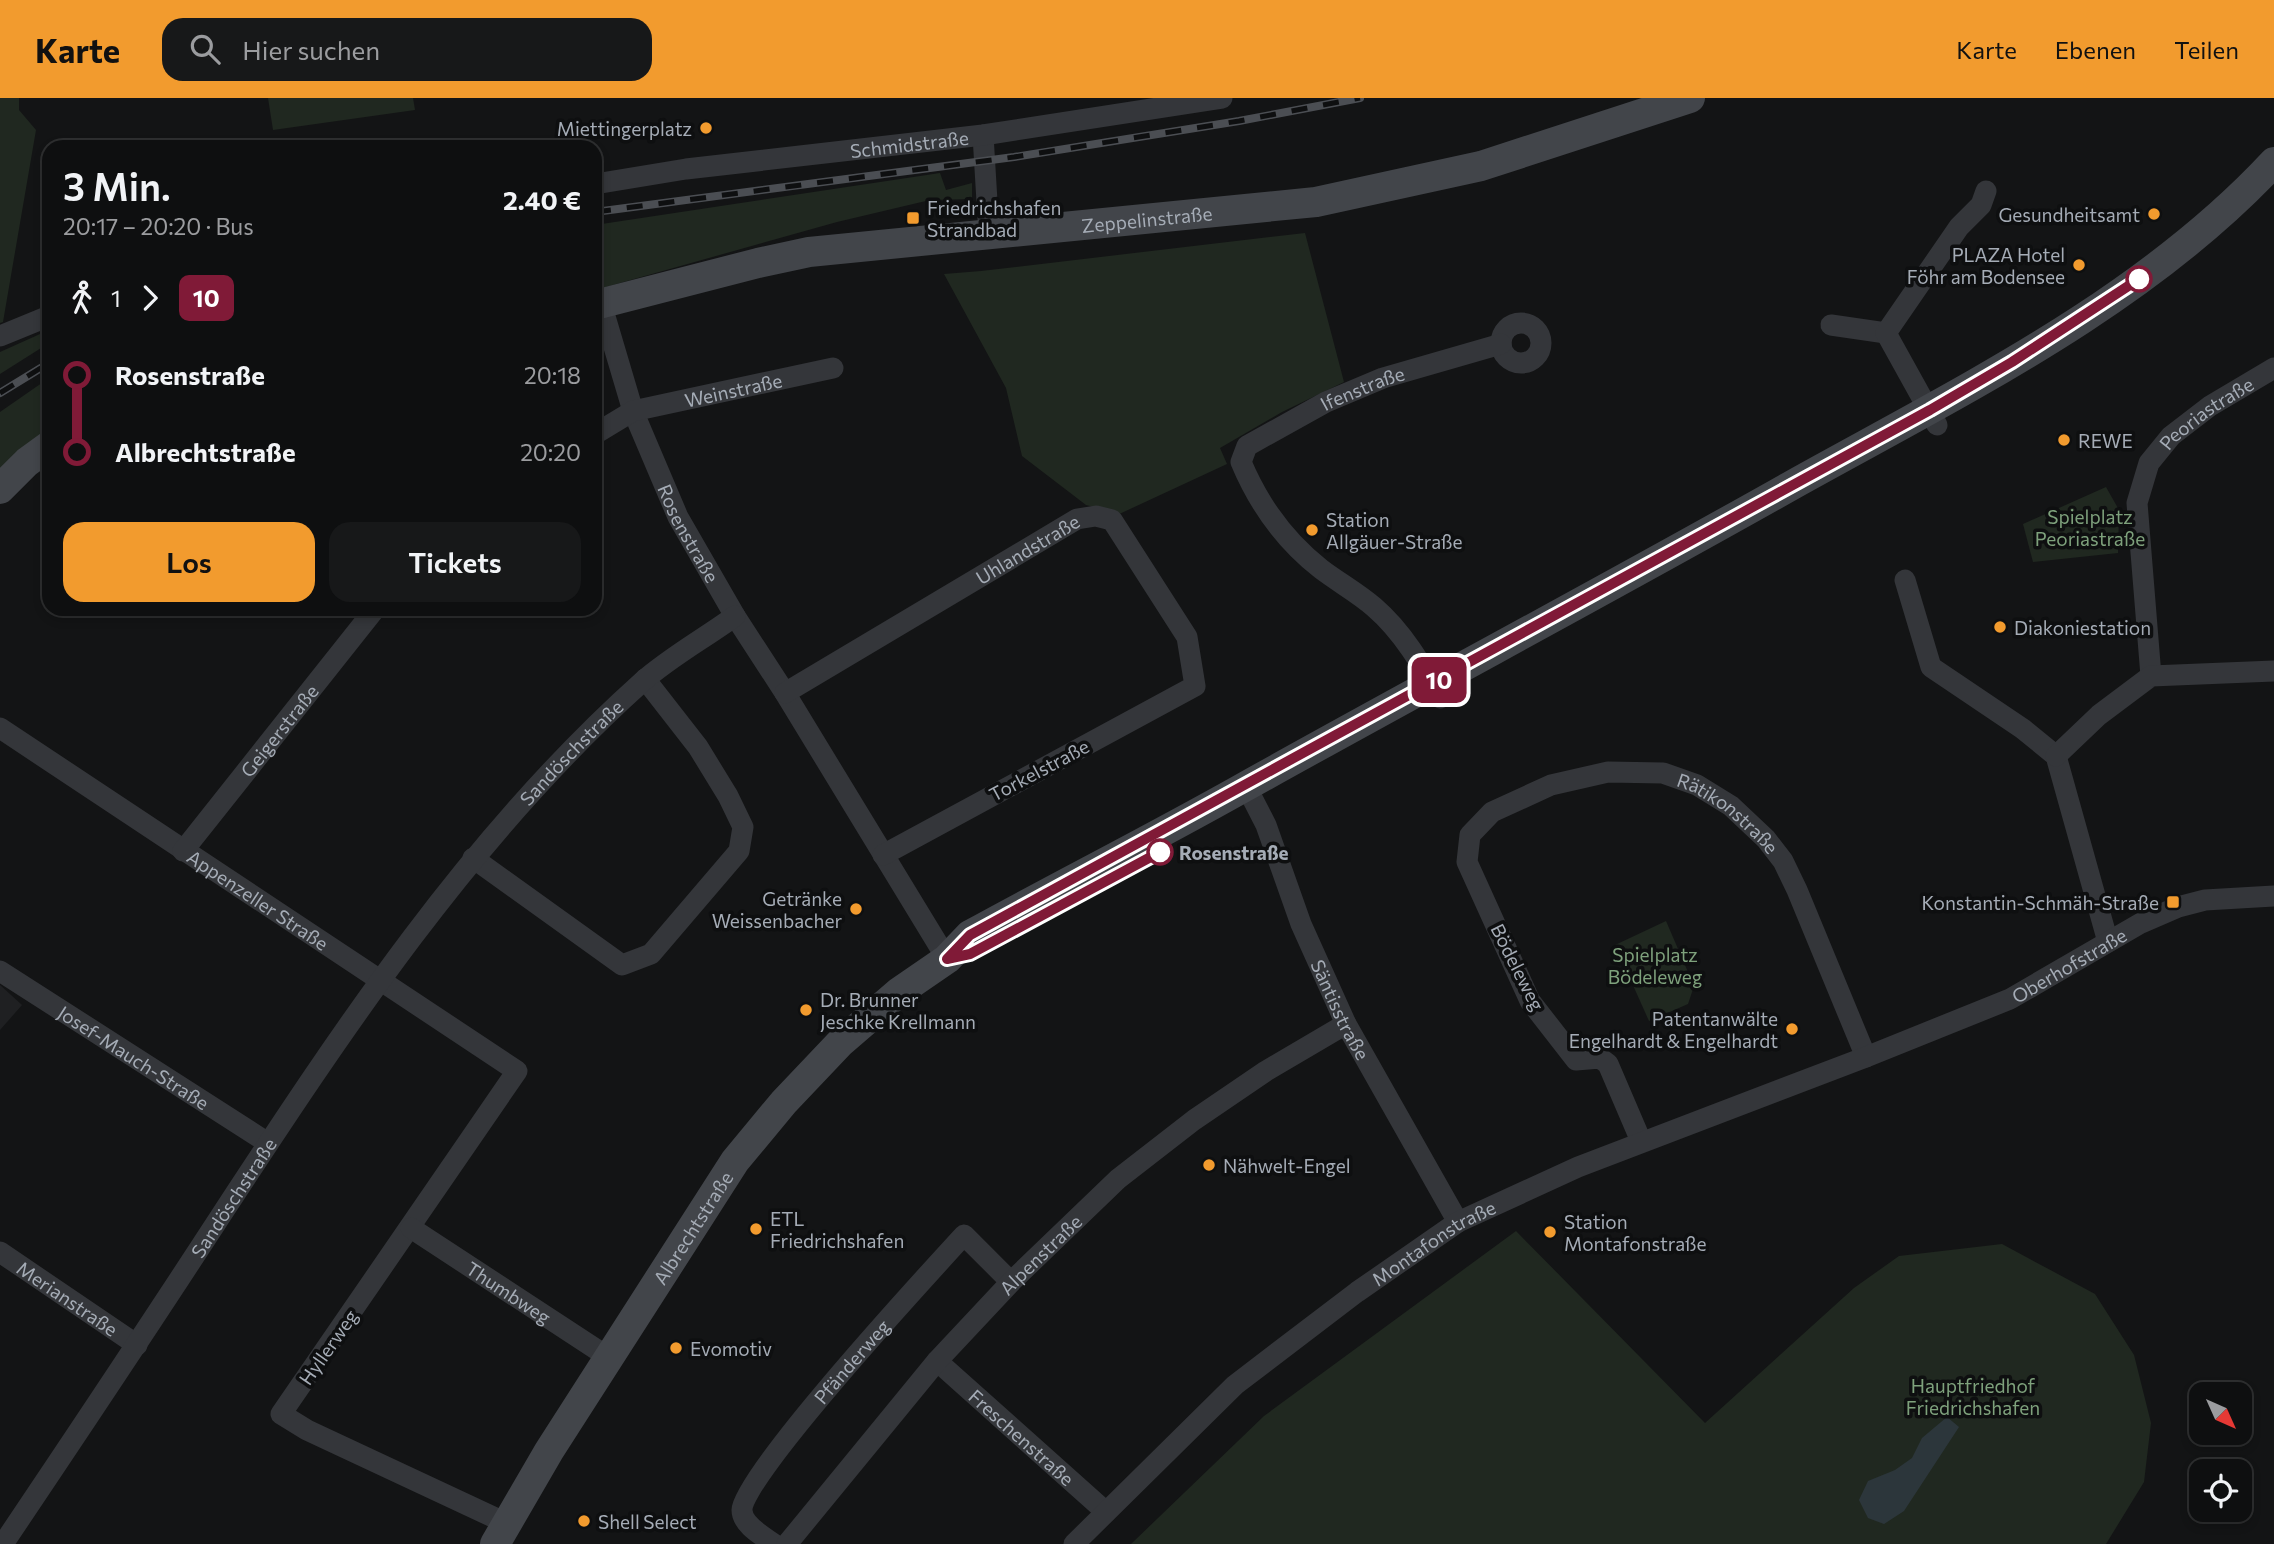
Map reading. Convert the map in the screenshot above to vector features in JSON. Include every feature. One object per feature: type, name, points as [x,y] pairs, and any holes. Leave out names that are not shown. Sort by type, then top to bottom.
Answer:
[{"type":"main road","name":"Zeppelinstraße","points":[[602,303],[809,252],[1316,202],[1480,166],[1690,98]]},
{"type":"main road","name":"Albrechtstraße","points":[[1933,417],[2139,279],[2214,220],[2274,162]]},
{"type":"main road","name":"Albrechtstraße","points":[[501,1534],[519,1500],[608,1357],[734,1161],[784,1102],[840,1043],[899,992],[947,959],[970,954],[1250,793],[1933,417],[2082,339],[2203,251],[2274,189]]},
{"type":"main road","points":[[0,489],[42,451]]},
{"type":"street","name":"Schmidstraße","points":[[602,183],[686,169],[983,135],[1221,98]]},
{"type":"street","points":[[983,135],[989,235]]},
{"type":"street","points":[[1886,333],[1959,227],[1981,205],[1986,191]]},
{"type":"street","name":"Rosenstraße","points":[[602,316],[633,411],[678,517],[735,616],[947,959]]},
{"type":"street","points":[[0,336],[42,319]]},
{"type":"street","points":[[1831,326],[1886,333]]},
{"type":"street","points":[[1886,333],[1933,417]]},
{"type":"street","name":"Ifenstraße","points":[[1436,691],[1402,636],[1383,616],[1320,568],[1289,540],[1268,516],[1241,462],[1247,446],[1326,402],[1384,378],[1501,344]]},
{"type":"street","name":"Weinstraße","points":[[633,411],[833,368]]},
{"type":"street","name":"Peoriastraße","points":[[2151,676],[2137,503],[2149,463],[2181,428],[2210,406],[2274,368]]},
{"type":"street","points":[[602,430],[633,411]]},
{"type":"street","name":"Uhlandstraße","points":[[785,693],[1056,530],[1077,519],[1096,516],[1112,520],[1187,637],[1195,686]]},
{"type":"street","points":[[1905,580],[1931,667],[2023,729],[2056,756],[2108,942]]},
{"type":"street","name":"Geigerstraße","points":[[183,851],[369,616]]},
{"type":"street","name":"Sandöschstraße","points":[[3,1544],[268,1143],[379,982],[472,858],[566,755],[645,679],[735,616]]},
{"type":"street","points":[[2056,756],[2099,715],[2151,676],[2274,671]]},
{"type":"street","points":[[472,858],[622,965],[651,954],[739,851],[743,827],[728,796],[698,747],[645,679]]},
{"type":"street","name":"Torkelstraße","points":[[883,855],[1195,686]]},
{"type":"street","name":"Appenzeller Straße","points":[[0,728],[379,982],[517,1071]]},
{"type":"street","name":"Rätikonstraße","points":[[1470,835],[1492,812],[1539,790],[1608,772],[1663,773],[1697,785],[1731,806],[1766,839],[1783,861],[1818,938],[1866,1057]]},
{"type":"street","name":"Säntisstraße","points":[[1250,793],[1266,825],[1301,924],[1346,1024],[1458,1222]]},
{"type":"street","name":"Bödeleweg","points":[[1470,835],[1467,862],[1530,1001],[1576,1060],[1600,1058],[1608,1064],[1642,1141]]},
{"type":"street","name":"Oberhofstraße","points":[[1866,1057],[2010,999],[2141,923],[2194,903],[2274,896]]},
{"type":"street","name":"Josef-Mauch-Straße","points":[[0,971],[268,1143]]},
{"type":"street","name":"Alpenstraße","points":[[787,1544],[937,1362],[1011,1282],[1118,1179],[1266,1070],[1346,1024]]},
{"type":"street","name":"Montafonstraße","points":[[1074,1544],[1235,1385],[1357,1292],[1458,1222],[1642,1141],[1866,1057]]},
{"type":"street","name":"Hyllerweg","points":[[501,1534],[282,1414],[517,1071]]},
{"type":"street","name":"Thumbweg","points":[[411,1228],[608,1357]]},
{"type":"street","name":"Pfänderweg","points":[[774,1544],[747,1523],[741,1513],[743,1502],[777,1452],[874,1333],[964,1235],[1011,1282]]},
{"type":"street","name":"Merianstraße","points":[[0,1252],[137,1345]]},
{"type":"street","name":"Freschenstraße","points":[[937,1362],[1106,1512]]},
{"type":"shaded area","points":[[0,985],[22,1005],[0,1030]]},
{"type":"shaded area","points":[[1947,1417],[1959,1427],[1904,1511],[1884,1524],[1868,1518],[1859,1500],[1868,1481],[1895,1470],[1912,1458],[1922,1438]]},
{"type":"green space","points":[[0,98],[19,98],[19,110],[36,130],[3,322],[0,323]]},
{"type":"green space","points":[[268,98],[413,98],[415,110],[273,130]]},
{"type":"green space","points":[[940,173],[946,190],[972,183],[972,199],[930,200],[837,222],[602,288],[602,224]]},
{"type":"green space","points":[[1305,233],[1344,382],[1282,412],[1220,448],[1227,464],[1115,516],[1106,510],[1086,505],[1022,456],[1006,388],[944,274],[981,271]]},
{"type":"green space","points":[[42,333],[42,347],[0,374],[0,352]]},
{"type":"green space","points":[[42,383],[42,438],[0,473],[0,412]]},
{"type":"green space","name":"Spielplatz Peoriastraße","points":[[2106,487],[2119,510],[2118,553],[2033,562],[2023,524]]},
{"type":"green space","name":"Spielplatz Bödeleweg","points":[[1666,921],[1694,986],[1688,1004],[1649,1021],[1615,945]]},
{"type":"green space","name":"Hauptfriedhof Friedrichshafen","points":[[1516,1231],[1705,1423],[1854,1288],[1899,1256],[2002,1244],[2095,1294],[2134,1355],[2151,1423],[2144,1482],[2106,1544],[1131,1544],[1264,1416]]},
{"type":"railway","points":[[602,211],[1014,157],[1239,121],[1360,98]]},
{"type":"railway","points":[[0,393],[42,367]]},
{"type":"bus line","name":"10","points":[[1160,852],[970,954],[947,959],[970,935],[1930,410],[2076,322],[2139,279]]},
{"type":"place","name":"Miettingerplatz","points":[[706,128]]},
{"type":"place","name":"Gesundheitsamt","points":[[2154,214]]},
{"type":"place","name":"Friedrichshafen Strandbad","points":[[913,218]]},
{"type":"place","name":"PLAZA Hotel Föhr am Bodensee","points":[[2079,265]]},
{"type":"place","name":"REWE","points":[[2064,440]]},
{"type":"place","name":"Station Allgäuer-Straße","points":[[1312,530]]},
{"type":"place","name":"Diakoniestation","points":[[2000,627]]},
{"type":"place","name":"Rosenstraße","points":[[1160,852]]},
{"type":"place","name":"Konstantin-Schmäh-Straße","points":[[2173,902]]},
{"type":"place","name":"Getränke Weissenbacher","points":[[856,909]]},
{"type":"place","name":"Dr. Brunner Jeschke Krellmann","points":[[806,1010]]},
{"type":"place","name":"Patentanwälte Engelhardt & Engelhardt","points":[[1792,1029]]},
{"type":"place","name":"Nähwelt-Engel","points":[[1209,1165]]},
{"type":"place","name":"ETL Friedrichshafen","points":[[756,1229]]},
{"type":"place","name":"Station Montafonstraße","points":[[1550,1232]]},
{"type":"place","name":"Evomotiv","points":[[676,1348]]},
{"type":"place","name":"Shell Select","points":[[584,1521]]}]
